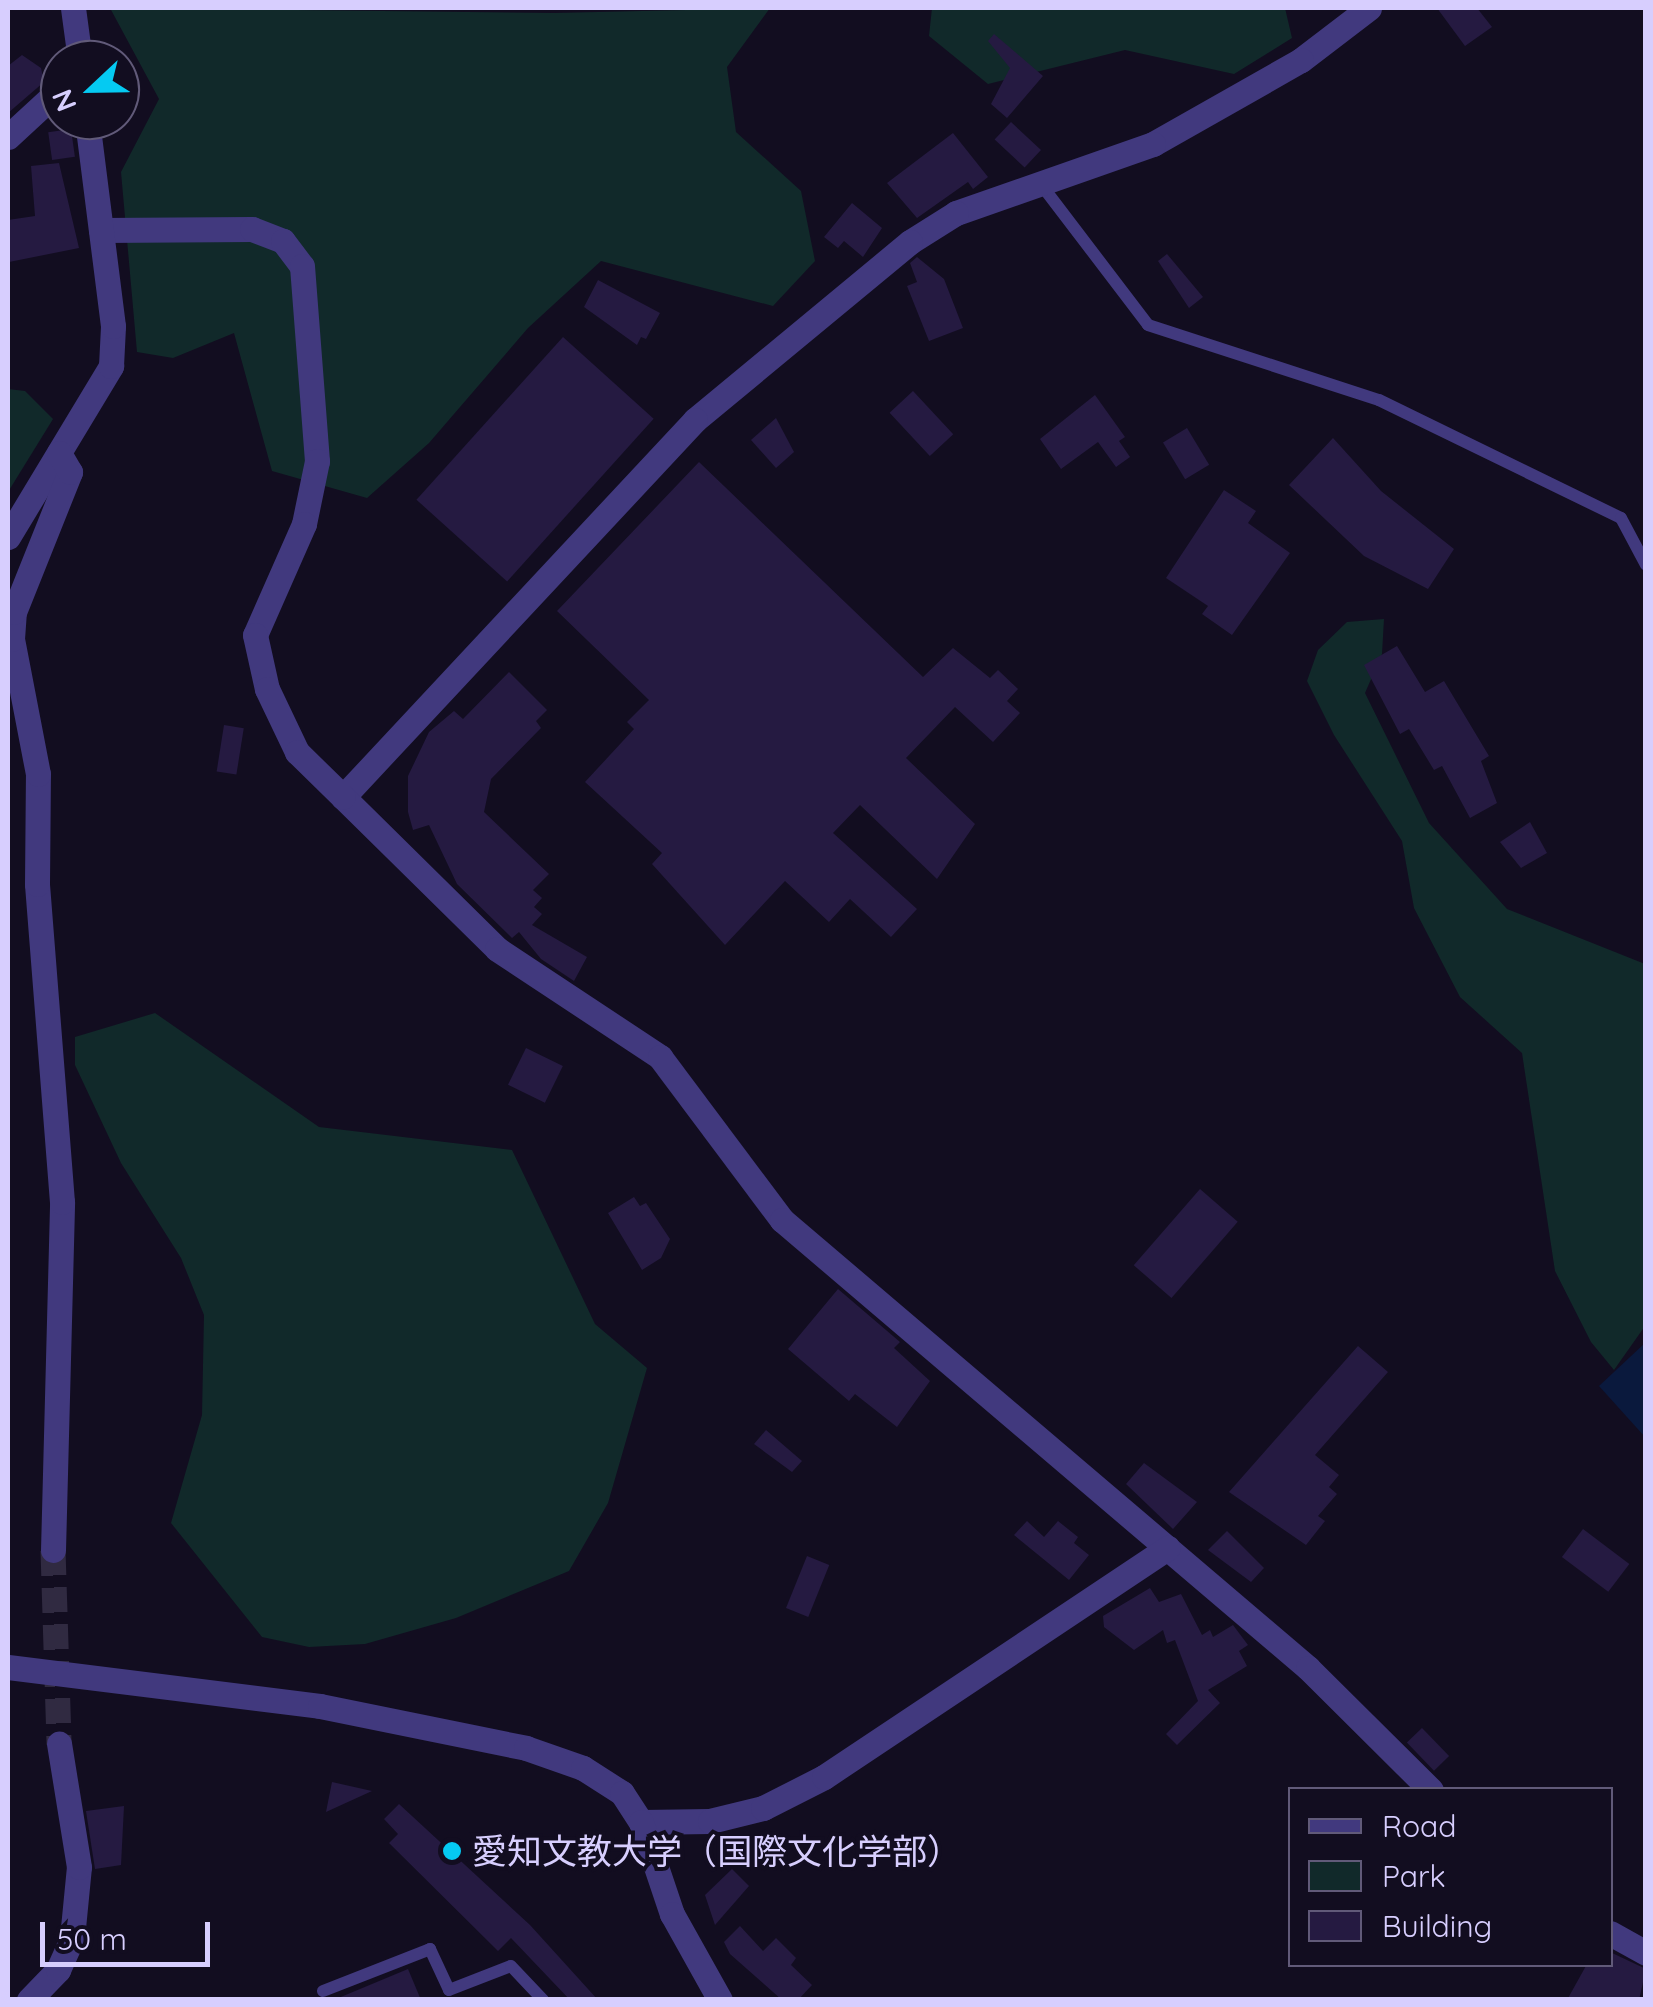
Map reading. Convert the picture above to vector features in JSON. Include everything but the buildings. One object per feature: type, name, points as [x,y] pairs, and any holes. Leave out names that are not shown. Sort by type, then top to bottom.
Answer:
[{"type":"street","points":[[72,8],[77,40]]},
{"type":"street","points":[[342,797],[696,420],[910,242],[956,214],[1044,187],[1153,144],[1229,104],[1369,8]]},
{"type":"street","points":[[8,137],[40,107]]},
{"type":"street","points":[[8,537],[111,366],[113,326],[90,140]]},
{"type":"street","points":[[101,230],[252,228],[284,241],[302,266],[317,461],[304,524],[255,635],[267,689],[297,752],[497,949],[660,1058],[782,1220],[1308,1668],[1428,1787]]},
{"type":"street","points":[[52,1550],[62,1202],[37,884],[38,774],[12,640],[14,612],[70,472],[59,452]]},
{"type":"street","points":[[641,1822],[710,1820],[762,1808],[824,1777],[1168,1548]]},
{"type":"street","points":[[8,1667],[320,1706],[526,1748],[609,1784],[641,1822],[672,1914],[720,2000]]},
{"type":"street","points":[[29,2000],[58,1970],[72,1938],[79,1867],[58,1744]]},
{"type":"street","points":[[1613,1935],[1646,1953]]},
{"type":"lane","points":[[1044,187],[1148,325],[1378,400],[1621,518],[1646,565]]},
{"type":"lane","points":[[323,1991],[430,1949],[448,1990],[511,1966],[544,2000]]},
{"type":"green space","points":[[110,8],[554,13],[770,8],[727,67],[736,132],[801,191],[815,261],[773,306],[601,261],[528,328],[429,443],[367,498],[272,471],[234,333],[173,358],[137,352],[121,172],[159,99],[140,64],[140,40],[127,40]]},
{"type":"green space","points":[[932,8],[1285,8],[1292,38],[1234,74],[1125,50],[988,84],[929,36]]},
{"type":"green space","points":[[8,389],[25,391],[53,419],[8,492]]},
{"type":"green space","points":[[1384,619],[1382,654],[1365,693],[1429,823],[1507,909],[1645,964],[1645,1326],[1614,1370],[1591,1342],[1555,1271],[1522,1053],[1460,997],[1414,908],[1402,841],[1334,735],[1307,681],[1318,650],[1347,622]]},
{"type":"green space","points":[[155,1013],[319,1127],[512,1150],[595,1324],[647,1368],[608,1503],[569,1571],[456,1618],[365,1644],[309,1647],[262,1637],[171,1523],[202,1415],[204,1315],[181,1258],[121,1163],[75,1065],[75,1037]]},
{"type":"water","points":[[1645,1343],[1645,1437],[1599,1386]]},
{"type":"tunnel","points":[[53,1550],[59,1744]]},
{"type":"place","name":"愛知文教大学（国際文化学部）","points":[[452,1851]]}]
